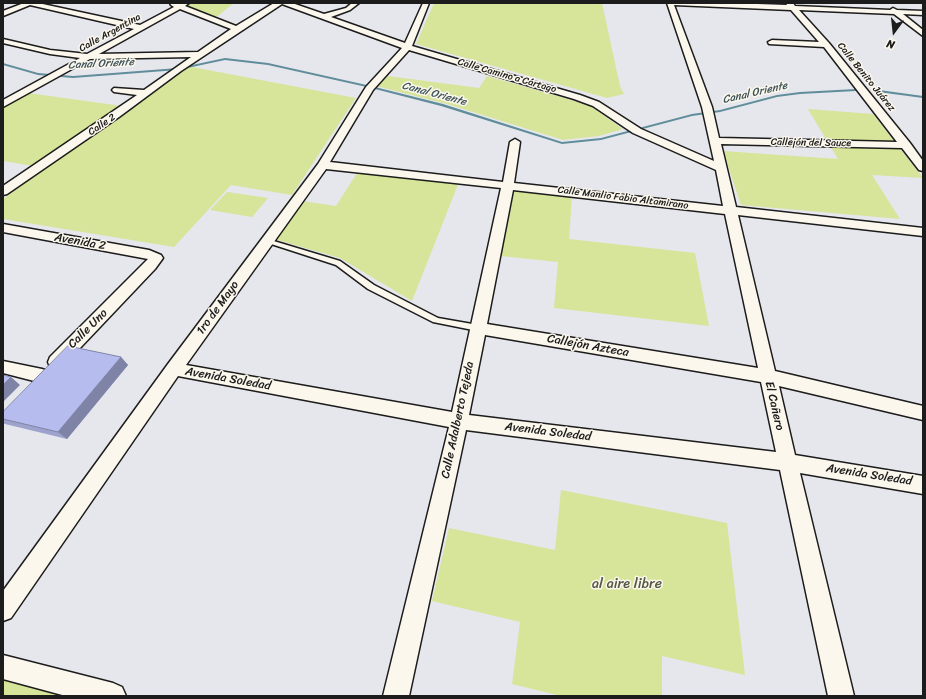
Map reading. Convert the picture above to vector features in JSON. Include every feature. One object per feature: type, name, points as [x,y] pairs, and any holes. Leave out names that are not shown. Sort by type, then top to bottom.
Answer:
[{"type":"street","points":[[3,14],[29,3],[141,28]]},
{"type":"street","points":[[171,3],[183,5],[237,29]]},
{"type":"street","name":"Calle 2","points":[[3,192],[116,115],[199,54],[279,3]]},
{"type":"street","name":"Calle Camino a Cártago","points":[[285,3],[406,46],[596,104],[637,131],[721,168]]},
{"type":"street","points":[[323,17],[348,9],[356,3]]},
{"type":"street","name":"1ro de Mayo","points":[[3,610],[174,369],[323,165],[369,89],[406,46],[426,3]]},
{"type":"street","name":"El Cañero","points":[[670,3],[708,111],[767,376],[841,696]]},
{"type":"street","points":[[676,3],[791,5],[923,13]]},
{"type":"street","points":[[883,3],[923,34]]},
{"type":"street","name":"Calle Argentina","points":[[3,104],[183,5]]},
{"type":"street","name":"Calle Benito Juárez","points":[[791,5],[826,45],[923,168]]},
{"type":"street","points":[[3,41],[50,52],[89,57],[199,54]]},
{"type":"street","points":[[772,42],[826,45]]},
{"type":"street","points":[[117,90],[147,92]]},
{"type":"street","name":"Callejón del Sauce","points":[[715,141],[906,145]]},
{"type":"street","name":"Calle Adalberto Tejeda","points":[[396,696],[478,328],[508,184],[515,142]]},
{"type":"street","name":"Calle Manlio Fabio Altamirano","points":[[323,165],[508,184],[730,211],[923,232]]},
{"type":"street","name":"Avenida 2","points":[[3,228],[149,254],[156,258]]},
{"type":"street","name":"Calle Uno","points":[[3,367],[36,382],[156,258]]},
{"type":"street","name":"Callejón Azteca","points":[[478,328],[767,376],[923,413]]},
{"type":"street","name":"Avenida Soledad","points":[[174,369],[458,421],[788,462],[923,484]]},
{"type":"street","points":[[3,667],[113,696]]},
{"type":"lane","name":"Callejón Azteca","points":[[267,241],[338,263],[371,287],[436,320],[478,328]]},
{"type":"green space","points":[[189,3],[234,3],[215,18],[183,6]]},
{"type":"green space","points":[[434,3],[602,3],[620,86],[624,94],[607,98],[416,44]]},
{"type":"green space","points":[[192,67],[356,98],[292,195],[231,185],[174,247],[3,219],[3,199],[168,72]]},
{"type":"green space","points":[[388,76],[479,88],[487,76],[589,105],[623,129],[599,136],[563,140],[447,104],[376,86]]},
{"type":"green space","points":[[28,93],[122,106],[33,166],[3,161],[3,107]]},
{"type":"green space","points":[[808,109],[873,114],[923,178],[872,175],[900,219],[741,205],[723,151],[838,159]]},
{"type":"green space","points":[[359,170],[459,182],[412,301],[340,258],[274,239],[302,201],[336,206]]},
{"type":"green space","points":[[513,191],[572,196],[569,239],[695,253],[709,326],[554,308],[558,262],[501,256]]},
{"type":"green space","points":[[227,192],[268,198],[252,217],[210,210]]},
{"type":"green space","name":"al aire libre","points":[[561,490],[727,523],[745,675],[662,656],[662,696],[561,696],[512,684],[520,622],[432,601],[449,528],[555,550]]},
{"type":"green space","points":[[3,667],[113,696],[3,696]]},
{"type":"building","points":[[68,346],[121,357],[58,432],[3,419],[3,412]]},
{"type":"building","points":[[3,375],[11,377],[3,385]]},
{"type":"waterway","name":"Canal Oriente","points":[[3,64],[38,74],[73,77],[178,69],[225,59],[268,64],[371,87],[442,105],[562,143],[601,139],[692,115],[720,111],[777,96],[800,93],[856,90]]},
{"type":"waterway","name":"Canal Oriente","points":[[879,91],[923,97]]}]
